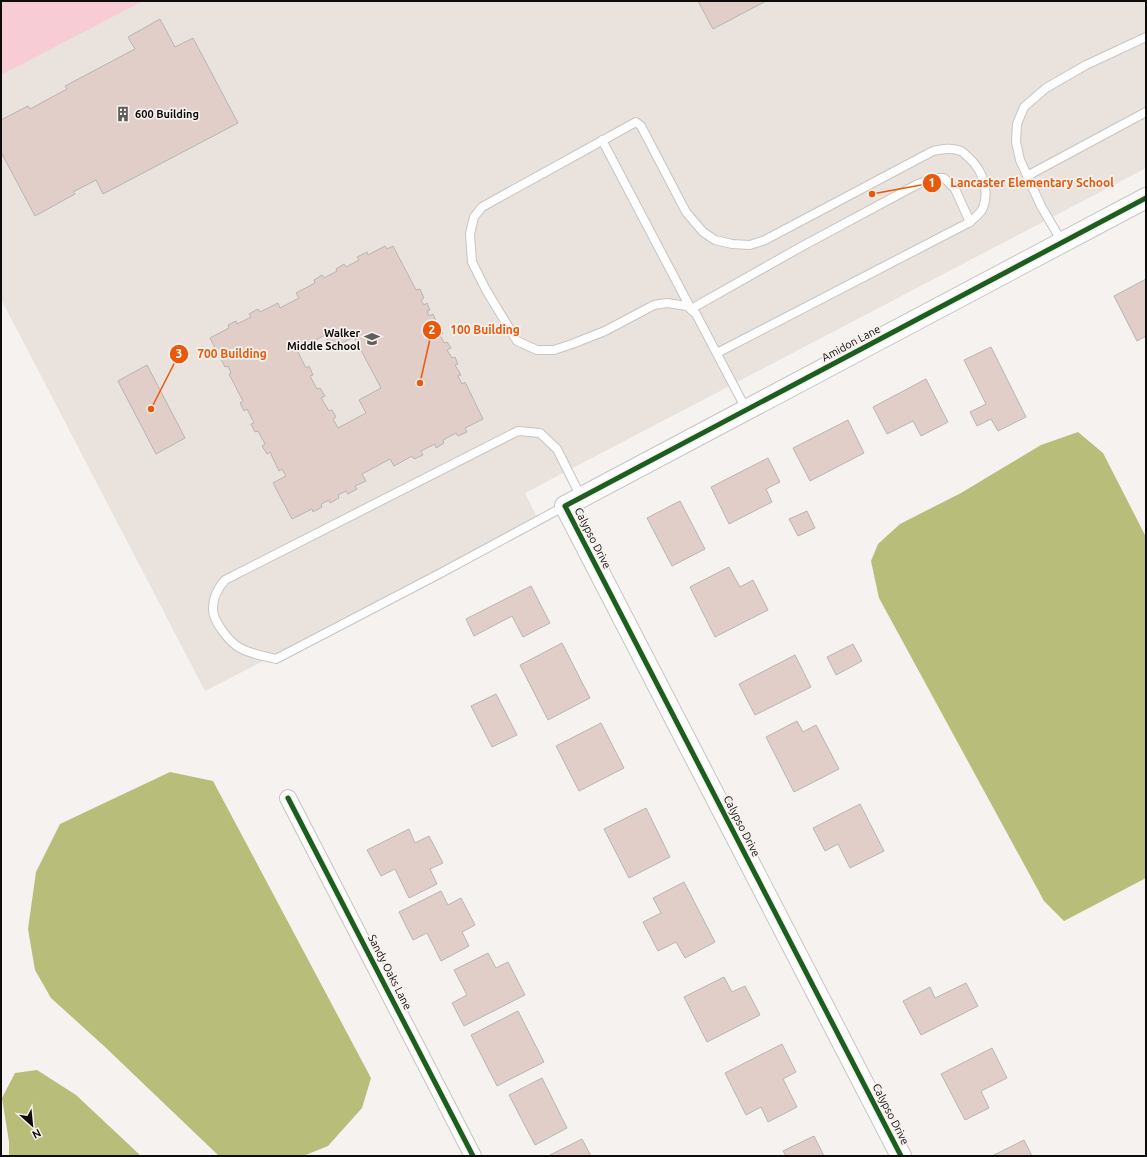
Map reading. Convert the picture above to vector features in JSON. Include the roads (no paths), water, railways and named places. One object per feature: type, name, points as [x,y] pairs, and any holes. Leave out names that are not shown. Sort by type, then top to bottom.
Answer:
[{"type":"street","name":"Amidon Lane","points":[[573,502],[1146,198]]},
{"type":"street","name":"Calypso Drive","points":[[573,502],[901,1156]]},
{"type":"street","name":"Sandy Oaks Lane","points":[[288,798],[474,1156]]},
{"type":"lane","points":[[1062,243],[1041,206],[1020,160],[1016,142],[1017,124],[1024,107],[1046,88],[1080,69],[1146,37]]},
{"type":"lane","points":[[1027,176],[1146,112]]},
{"type":"lane","points":[[717,353],[970,222],[982,210],[986,196],[985,186],[980,171],[972,160],[961,151],[951,149],[933,151],[765,240],[750,245],[732,244],[715,240],[703,232],[686,212],[641,126],[636,122],[482,207],[474,217],[470,234],[472,262],[486,290],[517,341],[537,350],[554,350],[605,331],[654,305],[667,303],[688,306],[696,314],[746,410]]},
{"type":"lane","points":[[602,140],[692,310]]},
{"type":"lane","points":[[692,310],[799,248],[918,184],[936,178],[944,178],[955,189],[970,222]]},
{"type":"lane","points":[[518,431],[540,433],[557,449],[573,502],[276,659],[251,653],[238,647],[223,633],[213,609],[216,591],[225,580],[518,431]]},
{"type":"place","name":"600 Building","points":[[123,114]]},
{"type":"place","name":"Lancaster Elementary School","points":[[872,194]]},
{"type":"place","name":"Walker Middle School","points":[[372,339]]},
{"type":"place","name":"100 Building","points":[[420,383]]},
{"type":"place","name":"700 Building","points":[[151,409]]}]
